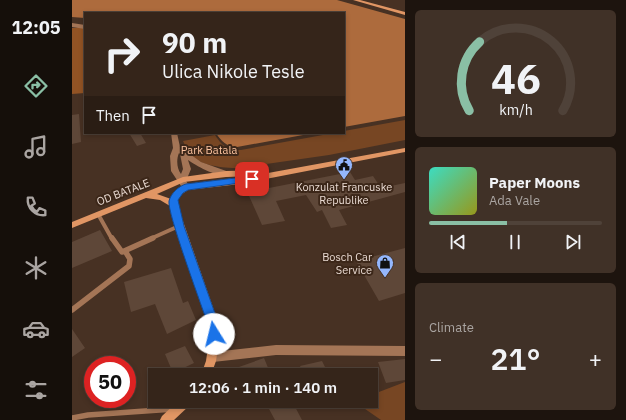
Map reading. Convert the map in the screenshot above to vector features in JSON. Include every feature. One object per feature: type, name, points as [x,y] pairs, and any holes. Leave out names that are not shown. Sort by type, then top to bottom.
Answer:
[{"type":"main road","points":[[355,0],[405,14]]},
{"type":"main road","points":[[184,184],[240,181],[405,150]]},
{"type":"main road","points":[[209,368],[213,357],[214,334],[212,319],[179,226],[173,204],[176,195],[184,184],[205,176],[249,173],[273,174]]},
{"type":"main road","name":"OD BATALE","points":[[72,225],[144,196],[184,184]]},
{"type":"main road","points":[[144,196],[161,197],[167,199],[173,204]]},
{"type":"main road","points":[[166,420],[180,408]]},
{"type":"street","points":[[72,25],[84,27]]},
{"type":"street","points":[[174,134],[179,151],[186,161],[187,168],[184,184]]},
{"type":"street","points":[[179,151],[205,168],[226,174]]},
{"type":"street","points":[[179,151],[174,156],[174,165],[177,175],[184,184]]},
{"type":"street","points":[[213,357],[276,350],[405,351]]},
{"type":"lane","points":[[98,214],[120,251],[125,251],[179,226]]},
{"type":"lane","points":[[72,310],[130,266],[130,259],[125,251]]},
{"type":"lane","points":[[72,418],[154,408]]},
{"type":"green space","name":"Park Batala","points":[[405,120],[405,140],[329,155],[239,168],[219,167],[198,161],[188,153],[183,141],[215,135],[226,147],[241,150],[329,134],[345,134],[345,131]]},
{"type":"green space","points":[[405,382],[405,420],[381,420],[364,408],[378,408],[378,392]]},
{"type":"shaded area","points":[[72,0],[337,0],[405,19],[405,116],[345,127],[345,12],[84,12],[84,18],[72,17]]},
{"type":"shaded area","points":[[72,28],[84,28],[84,93],[72,94]]},
{"type":"shaded area","points":[[217,134],[308,134],[237,147],[230,146],[220,139]]},
{"type":"building","points":[[79,114],[81,142],[72,144],[72,115]]},
{"type":"building","points":[[130,134],[141,134],[146,143],[137,146]]},
{"type":"building","points":[[350,172],[355,180],[373,176],[381,188],[405,183],[405,192],[339,210],[347,225],[331,228],[322,210],[317,212],[306,195],[276,201],[285,221],[262,225],[245,187],[262,183],[264,189]]},
{"type":"building","points":[[100,230],[112,251],[72,268],[72,242]]},
{"type":"building","name":"Bosch Car Service","points":[[405,248],[405,293],[379,301],[356,261]]},
{"type":"building","points":[[171,268],[183,303],[188,301],[196,320],[167,334],[155,304],[131,312],[124,282]]},
{"type":"building","points":[[72,329],[85,348],[72,357]]},
{"type":"building","points":[[185,346],[194,363],[184,368],[171,368],[165,354]]},
{"type":"building","points":[[264,358],[268,368],[239,368]]},
{"type":"building","points":[[405,359],[405,380],[386,383],[378,362]]},
{"type":"building","points":[[322,361],[326,368],[301,368],[300,366]]},
{"type":"building","points":[[296,408],[302,420],[275,420],[269,409]]},
{"type":"place","name":"Konzulat Francuske Republike","points":[[344,180]]},
{"type":"place","name":"Bosch Car Service","points":[[385,278]]},
{"type":"route","points":[[214,334],[212,319],[179,226],[173,204],[176,195],[186,187],[252,179]]}]
